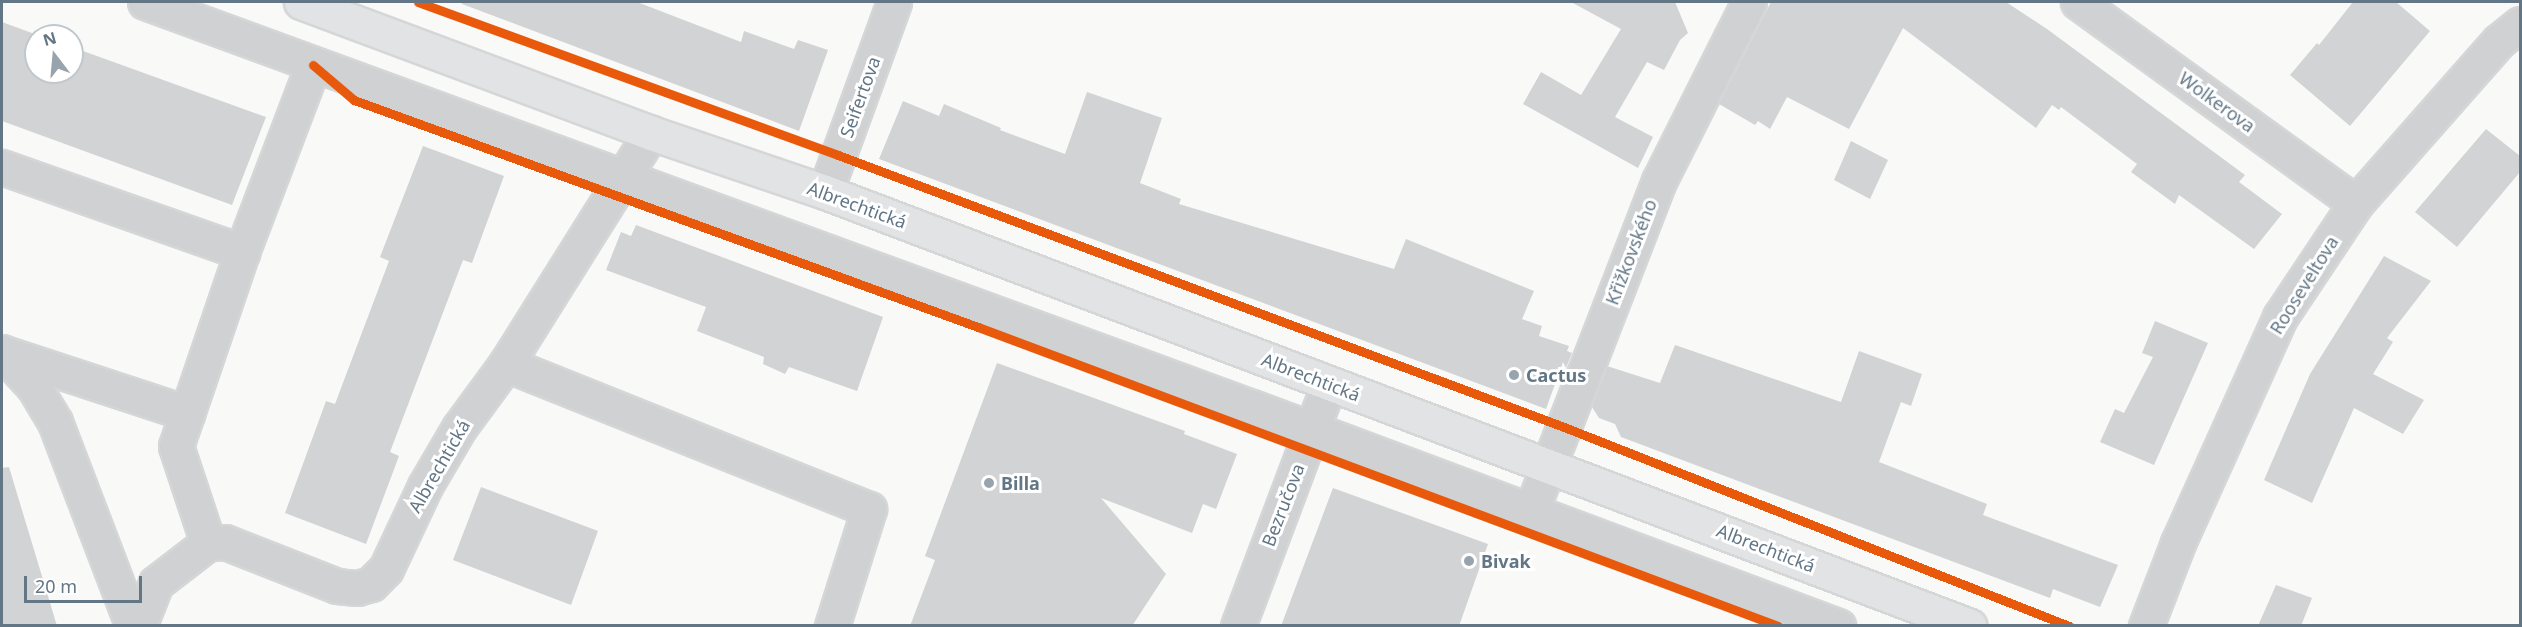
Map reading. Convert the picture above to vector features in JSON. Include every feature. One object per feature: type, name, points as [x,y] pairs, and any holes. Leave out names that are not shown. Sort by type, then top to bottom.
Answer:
[{"type":"main road","name":"Albrechtická","points":[[301,2],[651,133],[825,192],[1970,626]]},
{"type":"street","points":[[145,2],[1312,429],[1838,626]]},
{"type":"street","name":"Seifertova","points":[[825,192],[894,2]]},
{"type":"street","name":"Křižkovského","points":[[1531,511],[1659,181],[1749,2]]},
{"type":"street","name":"Wolkerova","points":[[2078,2],[2356,203]]},
{"type":"street","name":"Rooseveltova","points":[[2146,626],[2178,543],[2280,317],[2356,203],[2499,41],[2520,24]]},
{"type":"street","points":[[139,626],[156,583],[208,543],[176,446],[242,252],[313,65]]},
{"type":"street","name":"Albrechtická","points":[[208,543],[225,542],[337,586],[357,588],[371,584],[386,569],[425,486],[459,428],[506,364],[651,133]]},
{"type":"street","points":[[2,167],[242,252]]},
{"type":"street","points":[[2,353],[188,413]]},
{"type":"street","points":[[2,353],[34,387],[55,422],[133,626]]},
{"type":"street","points":[[506,364],[869,509],[832,626]]},
{"type":"street","name":"Bezručova","points":[[1238,626],[1329,384]]},
{"type":"building","points":[[462,2],[637,2],[741,42],[744,31],[794,49],[798,40],[828,50],[799,131],[462,4]]},
{"type":"building","points":[[1571,2],[1675,2],[1688,33],[1680,40],[1664,70],[1647,62],[1615,117],[1653,137],[1638,168],[1523,104],[1541,72],[1581,95],[1621,29]]},
{"type":"building","points":[[1771,2],[2006,2],[2047,29],[2245,175],[2239,182],[2282,214],[2254,249],[2179,195],[2175,204],[2131,172],[2137,164],[2061,107],[2059,110],[2052,105],[2036,128],[1903,28],[1849,129],[1787,97],[1770,129],[1758,121],[1755,125],[1719,104]]},
{"type":"building","points":[[2353,2],[2396,2],[2430,31],[2350,126],[2290,75],[2317,43],[2319,45]]},
{"type":"building","points":[[2,22],[24,30],[24,84],[84,84],[84,51],[266,117],[232,205],[2,121]]},
{"type":"building","points":[[1087,92],[1162,118],[1140,183],[1181,199],[1179,204],[1394,269],[1406,239],[1534,291],[1522,319],[1542,326],[1539,336],[1569,346],[1567,351],[1572,353],[1566,368],[1563,362],[1546,409],[879,159],[903,101],[939,116],[944,104],[1001,128],[1000,130],[1065,154]]},
{"type":"building","points":[[2486,129],[2520,156],[2520,172],[2457,247],[2415,212]]},
{"type":"building","points":[[1851,141],[1888,160],[1870,199],[1834,180]]},
{"type":"building","points":[[423,146],[504,176],[472,263],[463,260],[390,452],[399,456],[366,544],[285,513],[326,401],[335,404],[389,261],[380,257]]},
{"type":"building","points":[[636,225],[883,317],[857,391],[789,367],[785,374],[763,364],[764,357],[697,331],[706,307],[606,270],[621,232],[631,236]]},
{"type":"building","points":[[2384,256],[2431,281],[2387,338],[2393,342],[2373,374],[2424,400],[2403,434],[2354,408],[2312,503],[2264,480],[2310,374]]},
{"type":"building","points":[[2155,321],[2208,343],[2154,465],[2100,442],[2115,409],[2124,413],[2153,357],[2142,353]]},
{"type":"building","points":[[1675,345],[1841,402],[1859,351],[1922,374],[1911,406],[1901,402],[1879,462],[1987,504],[1983,515],[2118,565],[2100,607],[2053,589],[2050,598],[1621,437],[1615,424],[1599,418],[1592,407],[1607,366],[1660,383]]},
{"type":"building","points":[[997,363],[1185,431],[1184,434],[1237,454],[1216,509],[1203,504],[1192,533],[1101,498],[1166,574],[1132,626],[910,626],[935,560],[925,556]]},
{"type":"building","points":[[9,467],[57,626],[2,626],[2,468]]},
{"type":"building","points":[[481,487],[598,531],[571,605],[453,560]]},
{"type":"building","points":[[1333,488],[1488,544],[1459,626],[1281,626]]},
{"type":"building","points":[[2276,585],[2312,598],[2301,626],[2258,626]]},
{"type":"cycle path","points":[[418,2],[838,155],[1564,427],[2069,626]]},
{"type":"cycle path","points":[[313,65],[354,100],[978,327],[1778,626]]},
{"type":"place","name":"Cactus","points":[[1514,375]]},
{"type":"place","name":"Billa","points":[[989,483]]},
{"type":"place","name":"Bivak","points":[[1469,561]]}]
